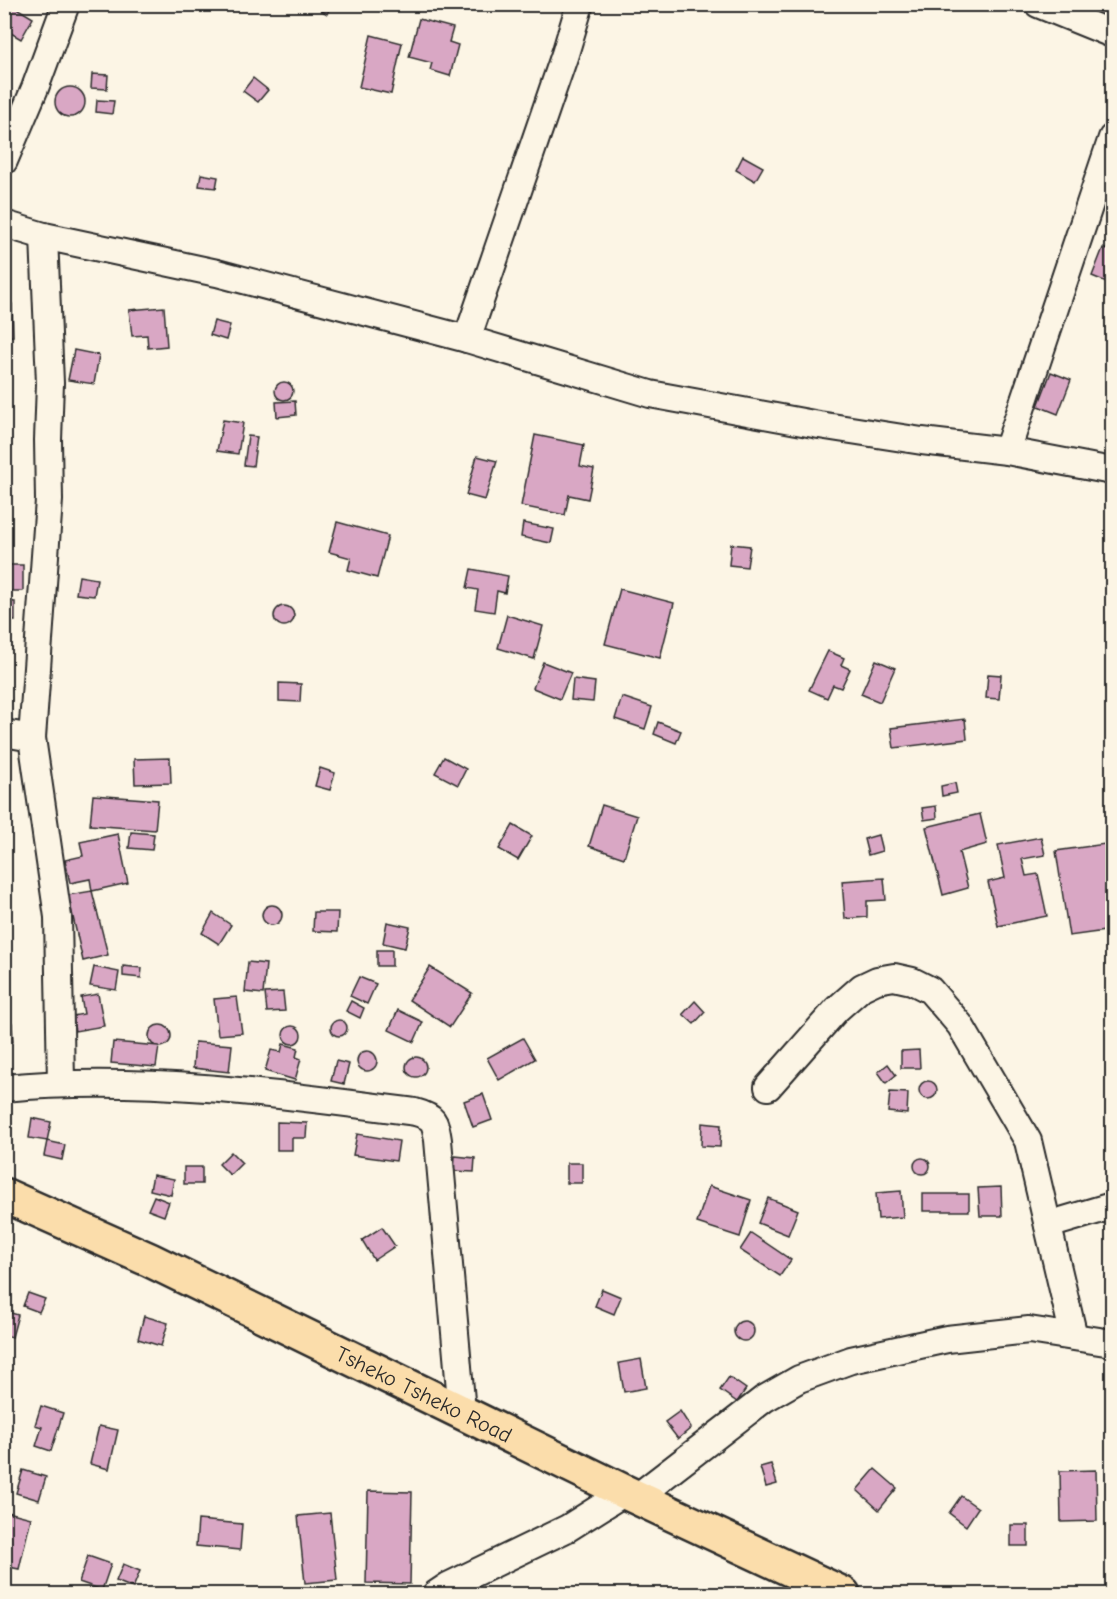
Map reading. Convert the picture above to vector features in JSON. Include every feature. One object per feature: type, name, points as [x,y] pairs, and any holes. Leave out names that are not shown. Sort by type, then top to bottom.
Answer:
[{"type":"highway","name":"Tsheko Tsheko Road","points":[[4,1195],[150,1260],[632,1495],[843,1594]]},
{"type":"street","points":[[4,161],[35,88],[66,4]]},
{"type":"street","points":[[467,339],[580,4]]},
{"type":"street","points":[[1038,4],[1113,34]]},
{"type":"street","points":[[1007,451],[1113,138]]},
{"type":"street","points":[[4,224],[217,273],[467,339],[650,394],[819,425],[1007,451],[1113,471]]},
{"type":"street","points":[[4,234],[40,234]]},
{"type":"street","points":[[40,234],[50,383],[49,500],[32,738],[58,917],[61,1083]]},
{"type":"street","points":[[4,732],[32,738]]},
{"type":"street","points":[[768,1087],[837,1009],[862,987],[877,980],[894,977],[912,981],[930,990],[960,1025],[1028,1141],[1074,1336]]},
{"type":"street","points":[[4,1088],[61,1083],[141,1085],[249,1092],[426,1115],[433,1120],[438,1140],[462,1412]]},
{"type":"street","points":[[1048,1225],[1113,1206]]},
{"type":"street","points":[[436,1594],[632,1495],[764,1399],[799,1379],[850,1360],[947,1339],[1029,1330],[1113,1343]]},
{"type":"building","points":[[4,4],[10,4],[33,18],[21,39],[4,29]]},
{"type":"building","points":[[311,4],[332,4],[327,14]]},
{"type":"building","points":[[419,19],[453,28],[449,42],[458,45],[450,76],[430,70],[432,63],[409,57]]},
{"type":"building","points":[[371,35],[402,43],[391,94],[359,87]]},
{"type":"building","points":[[92,74],[108,75],[107,89],[91,88]]},
{"type":"building","points":[[253,78],[268,90],[258,102],[243,91]]},
{"type":"building","points":[[70,87],[76,88],[84,96],[84,108],[76,116],[70,117],[64,116],[56,108],[55,102],[56,96],[64,88]]},
{"type":"building","points":[[97,100],[114,101],[112,114],[96,112]]},
{"type":"building","points":[[743,156],[763,167],[755,181],[736,170]]},
{"type":"building","points":[[201,174],[218,177],[216,188],[199,186]]},
{"type":"building","points":[[1103,248],[1112,252],[1112,275],[1109,283],[1092,276]]},
{"type":"building","points":[[4,304],[12,304],[13,336],[4,337]]},
{"type":"building","points":[[164,307],[167,346],[148,348],[147,335],[132,336],[129,310]]},
{"type":"building","points":[[214,321],[230,325],[226,340],[210,335]]},
{"type":"building","points":[[74,350],[99,355],[94,384],[68,380]]},
{"type":"building","points":[[1051,372],[1071,380],[1058,414],[1038,406]]},
{"type":"building","points":[[280,382],[288,382],[293,387],[291,398],[280,400],[275,395],[275,387]]},
{"type":"building","points":[[295,401],[296,415],[277,417],[276,402]]},
{"type":"building","points":[[223,420],[243,423],[238,454],[217,451]]},
{"type":"building","points":[[535,435],[584,445],[580,466],[594,469],[588,499],[569,495],[565,515],[521,506]]},
{"type":"building","points":[[248,436],[257,437],[253,466],[244,465]]},
{"type":"building","points":[[477,456],[497,461],[485,500],[466,495]]},
{"type":"building","points":[[337,522],[388,536],[377,578],[348,570],[351,558],[329,552]]},
{"type":"building","points":[[523,523],[554,529],[551,543],[521,537]]},
{"type":"building","points":[[731,544],[750,546],[747,567],[729,565]]},
{"type":"building","points":[[4,565],[23,565],[23,591],[4,591]]},
{"type":"building","points":[[471,569],[508,576],[505,593],[497,591],[494,612],[475,609],[478,590],[467,588]]},
{"type":"building","points":[[79,576],[97,579],[94,596],[76,594]]},
{"type":"building","points":[[620,589],[674,603],[660,658],[605,644]]},
{"type":"building","points":[[4,601],[15,602],[15,621],[4,621]]},
{"type":"building","points":[[284,606],[291,609],[294,616],[291,623],[284,626],[277,623],[274,616],[277,609]]},
{"type":"building","points":[[507,615],[543,626],[534,659],[498,648]]},
{"type":"building","points":[[828,651],[844,658],[841,665],[850,669],[841,688],[833,685],[827,698],[809,690]]},
{"type":"building","points":[[876,660],[895,668],[880,702],[861,694]]},
{"type":"building","points":[[543,662],[571,673],[560,699],[533,688]]},
{"type":"building","points":[[988,674],[1001,675],[999,699],[986,698]]},
{"type":"building","points":[[573,679],[595,682],[593,702],[571,700]]},
{"type":"building","points":[[279,683],[301,684],[300,702],[279,701]]},
{"type":"building","points":[[622,697],[652,707],[645,729],[615,719]]},
{"type":"building","points":[[965,719],[967,739],[894,748],[891,728]]},
{"type":"building","points":[[658,722],[681,731],[676,743],[654,734]]},
{"type":"building","points":[[444,757],[466,769],[458,785],[435,773]]},
{"type":"building","points":[[170,758],[171,783],[135,784],[134,759]]},
{"type":"building","points":[[320,768],[335,773],[330,790],[315,786]]},
{"type":"building","points":[[955,783],[957,793],[942,796],[941,786]]},
{"type":"building","points":[[93,795],[158,800],[155,830],[90,825]]},
{"type":"building","points":[[602,805],[637,816],[624,858],[589,846]]},
{"type":"building","points":[[936,806],[937,818],[924,820],[922,808]]},
{"type":"building","points":[[980,814],[987,844],[959,852],[968,888],[943,895],[926,827]]},
{"type":"building","points":[[513,825],[532,836],[518,860],[499,849]]},
{"type":"building","points":[[131,832],[154,834],[152,850],[129,848]]},
{"type":"building","points":[[118,834],[128,883],[92,891],[90,879],[70,883],[65,860],[83,856],[80,842]]},
{"type":"building","points":[[878,835],[882,851],[868,855],[864,839]]},
{"type":"building","points":[[1041,837],[1045,855],[1022,859],[1026,876],[1038,874],[1047,916],[998,926],[988,882],[1005,878],[998,845]]},
{"type":"building","points":[[1105,844],[1107,855],[1112,855],[1112,930],[1069,936],[1056,851]]},
{"type":"building","points":[[884,878],[886,900],[867,901],[867,917],[845,919],[842,881]]},
{"type":"building","points":[[92,891],[108,955],[83,961],[68,895]]},
{"type":"building","points":[[272,905],[279,908],[282,915],[279,922],[272,925],[265,922],[262,915],[265,908]]},
{"type":"building","points":[[314,912],[338,912],[337,932],[313,931]]},
{"type":"building","points":[[213,913],[231,925],[219,944],[202,933]]},
{"type":"building","points":[[387,922],[410,927],[405,948],[383,943]]},
{"type":"building","points":[[377,950],[392,950],[392,966],[377,966]]},
{"type":"building","points":[[248,962],[266,964],[263,994],[245,992]]},
{"type":"building","points":[[123,966],[142,968],[141,978],[123,976]]},
{"type":"building","points":[[94,967],[119,972],[116,990],[90,986]]},
{"type":"building","points":[[430,967],[472,993],[450,1027],[409,1000]]},
{"type":"building","points":[[359,977],[376,984],[367,1004],[350,996]]},
{"type":"building","points":[[283,992],[285,1011],[267,1012],[265,993]]},
{"type":"building","points":[[98,994],[104,1026],[75,1031],[72,1016],[84,1014],[81,997]]},
{"type":"building","points":[[237,997],[242,1033],[218,1035],[214,999]]},
{"type":"building","points":[[351,1001],[364,1008],[360,1018],[346,1011]]},
{"type":"building","points":[[695,1001],[705,1012],[694,1024],[683,1014]]},
{"type":"building","points":[[398,1010],[423,1022],[414,1042],[389,1030]]},
{"type":"building","points":[[339,1020],[345,1022],[347,1028],[345,1034],[339,1036],[333,1034],[331,1028],[333,1022]]},
{"type":"building","points":[[12,1023],[13,1042],[4,1042],[4,1024]]},
{"type":"building","points":[[156,1025],[164,1025],[171,1032],[171,1040],[164,1047],[156,1047],[149,1040],[149,1032]]},
{"type":"building","points":[[292,1026],[298,1029],[301,1035],[298,1041],[292,1044],[286,1041],[283,1035],[286,1029]]},
{"type":"building","points":[[523,1038],[535,1059],[499,1080],[487,1058]]},
{"type":"building","points":[[113,1042],[159,1046],[156,1067],[111,1063]]},
{"type":"building","points":[[195,1042],[232,1045],[229,1072],[193,1068]]},
{"type":"building","points":[[283,1044],[298,1048],[296,1057],[301,1059],[295,1080],[265,1071],[271,1050],[281,1052]]},
{"type":"building","points":[[919,1050],[920,1068],[901,1068],[901,1051]]},
{"type":"building","points":[[367,1051],[374,1054],[377,1061],[374,1068],[367,1071],[360,1068],[357,1061],[360,1054]]},
{"type":"building","points":[[416,1057],[423,1060],[426,1067],[423,1074],[416,1077],[409,1074],[406,1067],[409,1060]]},
{"type":"building","points":[[336,1061],[349,1064],[344,1084],[331,1081]]},
{"type":"building","points":[[888,1064],[896,1075],[886,1083],[878,1072]]},
{"type":"building","points":[[924,1081],[932,1081],[937,1086],[935,1097],[924,1099],[919,1094],[919,1086]]},
{"type":"building","points":[[890,1092],[908,1093],[907,1114],[888,1112]]},
{"type":"building","points":[[483,1094],[492,1120],[473,1127],[464,1101]]},
{"type":"building","points":[[32,1118],[51,1122],[47,1141],[29,1138]]},
{"type":"building","points":[[277,1122],[307,1123],[306,1138],[292,1138],[292,1150],[277,1150]]},
{"type":"building","points":[[702,1123],[721,1125],[720,1147],[701,1146]]},
{"type":"building","points":[[357,1134],[399,1141],[396,1161],[353,1155]]},
{"type":"building","points":[[47,1141],[65,1145],[62,1160],[44,1156]]},
{"type":"building","points":[[231,1152],[242,1163],[230,1175],[219,1164]]},
{"type":"building","points":[[455,1156],[475,1158],[474,1172],[454,1171]]},
{"type":"building","points":[[919,1158],[925,1158],[930,1166],[928,1172],[919,1174],[914,1169],[914,1163]]},
{"type":"building","points":[[567,1163],[582,1163],[582,1183],[567,1183]]},
{"type":"building","points":[[184,1167],[202,1167],[202,1184],[184,1184]]},
{"type":"building","points":[[153,1175],[174,1179],[171,1195],[150,1190]]},
{"type":"building","points":[[709,1186],[751,1200],[740,1237],[697,1223]]},
{"type":"building","points":[[1001,1187],[1002,1216],[980,1216],[978,1188]]},
{"type":"building","points":[[901,1191],[903,1217],[878,1219],[876,1193]]},
{"type":"building","points":[[923,1194],[969,1194],[969,1211],[923,1211]]},
{"type":"building","points":[[154,1196],[169,1202],[164,1216],[148,1210]]},
{"type":"building","points":[[768,1198],[798,1210],[788,1235],[758,1223]]},
{"type":"building","points":[[382,1227],[395,1246],[374,1260],[362,1240]]},
{"type":"building","points":[[751,1233],[791,1260],[780,1276],[740,1250]]},
{"type":"building","points":[[602,1289],[621,1297],[614,1314],[595,1306]]},
{"type":"building","points":[[28,1293],[45,1299],[39,1312],[23,1306]]},
{"type":"building","points":[[4,1311],[18,1315],[12,1337],[4,1335]]},
{"type":"building","points":[[144,1316],[168,1323],[161,1346],[138,1339]]},
{"type":"building","points":[[740,1321],[748,1321],[754,1327],[754,1335],[748,1341],[740,1341],[734,1335],[734,1327]]},
{"type":"building","points":[[641,1359],[646,1388],[624,1392],[619,1363]]},
{"type":"building","points":[[729,1377],[746,1389],[737,1402],[720,1390]]},
{"type":"building","points":[[41,1406],[63,1413],[51,1451],[36,1446],[42,1427],[35,1425]]},
{"type":"building","points":[[680,1411],[691,1428],[678,1439],[665,1422]]},
{"type":"building","points":[[99,1426],[118,1430],[109,1469],[90,1464]]},
{"type":"building","points":[[771,1464],[777,1484],[766,1487],[760,1467]]},
{"type":"building","points":[[875,1469],[897,1488],[879,1510],[857,1490]]},
{"type":"building","points":[[23,1470],[46,1477],[39,1500],[16,1493]]},
{"type":"building","points":[[1096,1470],[1097,1521],[1061,1522],[1060,1471]]},
{"type":"building","points":[[368,1491],[412,1492],[410,1584],[366,1583]]},
{"type":"building","points":[[961,1496],[978,1508],[966,1526],[949,1513]]},
{"type":"building","points":[[8,1512],[31,1518],[19,1569],[4,1566],[4,1525]]},
{"type":"building","points":[[330,1513],[337,1580],[305,1583],[298,1516]]},
{"type":"building","points":[[198,1520],[242,1524],[240,1550],[196,1546]]},
{"type":"building","points":[[1011,1525],[1028,1525],[1028,1546],[1011,1546]]},
{"type":"building","points":[[88,1556],[111,1564],[102,1590],[79,1582]]},
{"type":"building","points":[[123,1564],[140,1571],[133,1588],[116,1581]]}]
